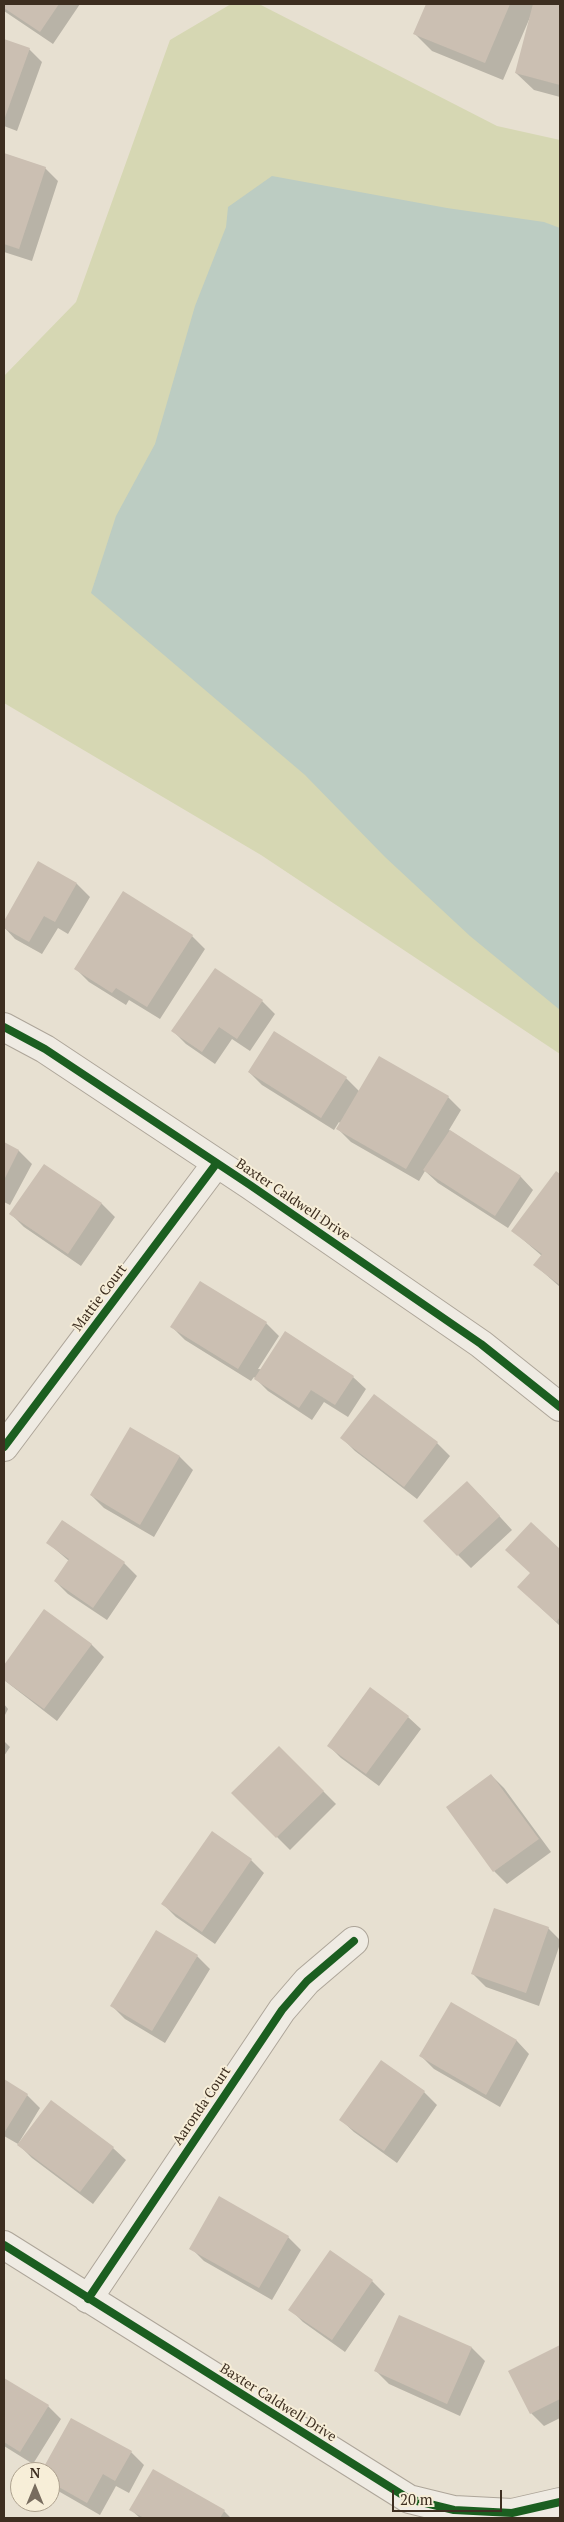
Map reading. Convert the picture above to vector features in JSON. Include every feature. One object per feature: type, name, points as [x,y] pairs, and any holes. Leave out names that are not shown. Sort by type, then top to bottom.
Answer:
[{"type":"street","name":"Baxter Caldwell Drive","points":[[4,1027],[45,1049],[481,1344],[560,1407]]},
{"type":"street","name":"Mattie Court","points":[[4,1447],[216,1164]]},
{"type":"street","name":"Aaronda Court","points":[[88,2299],[282,2010],[307,1980],[354,1942]]},
{"type":"street","name":"Baxter Caldwell Drive","points":[[4,2245],[409,2499],[454,2510],[512,2514],[560,2502]]},
{"type":"green space","points":[[231,4],[259,4],[497,126],[560,140],[560,1054],[261,855],[4,703],[4,376],[76,302],[170,40]]},
{"type":"shaded area","points":[[272,176],[447,208],[544,222],[560,228],[560,1010],[470,936],[385,857],[305,775],[91,593],[116,516],[155,444],[195,306],[226,227],[228,207]]},
{"type":"building","points":[[4,4],[59,4],[40,32],[4,8]]},
{"type":"building","points":[[426,4],[510,4],[485,63],[413,34]]},
{"type":"building","points":[[533,4],[560,4],[560,85],[515,73]]},
{"type":"building","points":[[4,39],[30,48],[4,120]]},
{"type":"building","points":[[4,153],[46,167],[19,249],[4,244]]},
{"type":"building","points":[[38,861],[77,883],[55,922],[44,916],[29,942],[4,928],[4,921]]},
{"type":"building","points":[[123,891],[193,935],[147,1007],[116,988],[112,993],[74,969]]},
{"type":"building","points":[[215,968],[263,1000],[237,1039],[219,1027],[202,1052],[171,1031]]},
{"type":"building","points":[[274,1031],[347,1077],[321,1118],[248,1072]]},
{"type":"building","points":[[379,1056],[449,1096],[406,1169],[336,1129]]},
{"type":"building","points":[[450,1130],[521,1176],[495,1216],[423,1170]]},
{"type":"building","points":[[4,1142],[19,1150],[4,1180]]},
{"type":"building","points":[[44,1164],[102,1203],[68,1254],[9,1214]]},
{"type":"building","points":[[556,1171],[560,1174],[560,1285],[533,1265],[542,1254],[511,1231]]},
{"type":"building","points":[[200,1281],[267,1322],[238,1369],[170,1327]]},
{"type":"building","points":[[285,1331],[354,1376],[335,1405],[311,1390],[299,1408],[254,1379]]},
{"type":"building","points":[[374,1394],[438,1442],[404,1487],[340,1438]]},
{"type":"building","points":[[130,1427],[180,1456],[140,1525],[90,1495]]},
{"type":"building","points":[[467,1481],[500,1516],[457,1556],[423,1521]]},
{"type":"building","points":[[62,1520],[125,1562],[93,1608],[54,1581],[69,1559],[46,1543]]},
{"type":"building","points":[[531,1522],[560,1549],[560,1617],[556,1622],[517,1587],[530,1573],[505,1550]]},
{"type":"building","points":[[44,1609],[92,1644],[44,1709],[4,1680],[4,1665]]},
{"type":"building","points":[[370,1687],[409,1716],[366,1774],[327,1746]]},
{"type":"building","points":[[279,1746],[324,1791],[276,1838],[231,1793]]},
{"type":"building","points":[[491,1774],[539,1839],[493,1872],[446,1807]]},
{"type":"building","points":[[212,1831],[252,1859],[202,1932],[161,1904]]},
{"type":"building","points":[[494,1908],[549,1927],[526,1993],[471,1974]]},
{"type":"building","points":[[156,1930],[198,1955],[152,2031],[110,2006]]},
{"type":"building","points":[[451,2002],[517,2040],[486,2095],[419,2056]]},
{"type":"building","points":[[381,2060],[425,2091],[384,2151],[339,2120]]},
{"type":"building","points":[[4,2079],[28,2094],[4,2133]]},
{"type":"building","points":[[51,2100],[114,2147],[80,2192],[17,2145]]},
{"type":"building","points":[[219,2196],[289,2236],[259,2288],[189,2249]]},
{"type":"building","points":[[330,2250],[373,2280],[332,2340],[288,2310]]},
{"type":"building","points":[[399,2315],[472,2347],[447,2404],[374,2371]]},
{"type":"building","points":[[560,2345],[560,2399],[530,2414],[508,2371]]},
{"type":"building","points":[[4,2378],[49,2405],[20,2452],[4,2442]]},
{"type":"building","points":[[71,2418],[132,2451],[115,2481],[103,2474],[87,2503],[60,2488],[60,2462],[47,2462]]},
{"type":"building","points":[[153,2469],[225,2510],[220,2518],[144,2518],[129,2510]]},
{"type":"cycle path","points":[[4,1027],[45,1049],[250,1185],[481,1344],[560,1407]]},
{"type":"cycle path","points":[[4,1447],[216,1164]]},
{"type":"cycle path","points":[[88,2299],[282,2010],[307,1981],[354,1941]]},
{"type":"cycle path","points":[[4,2245],[409,2499],[454,2510],[512,2513],[560,2502]]}]
